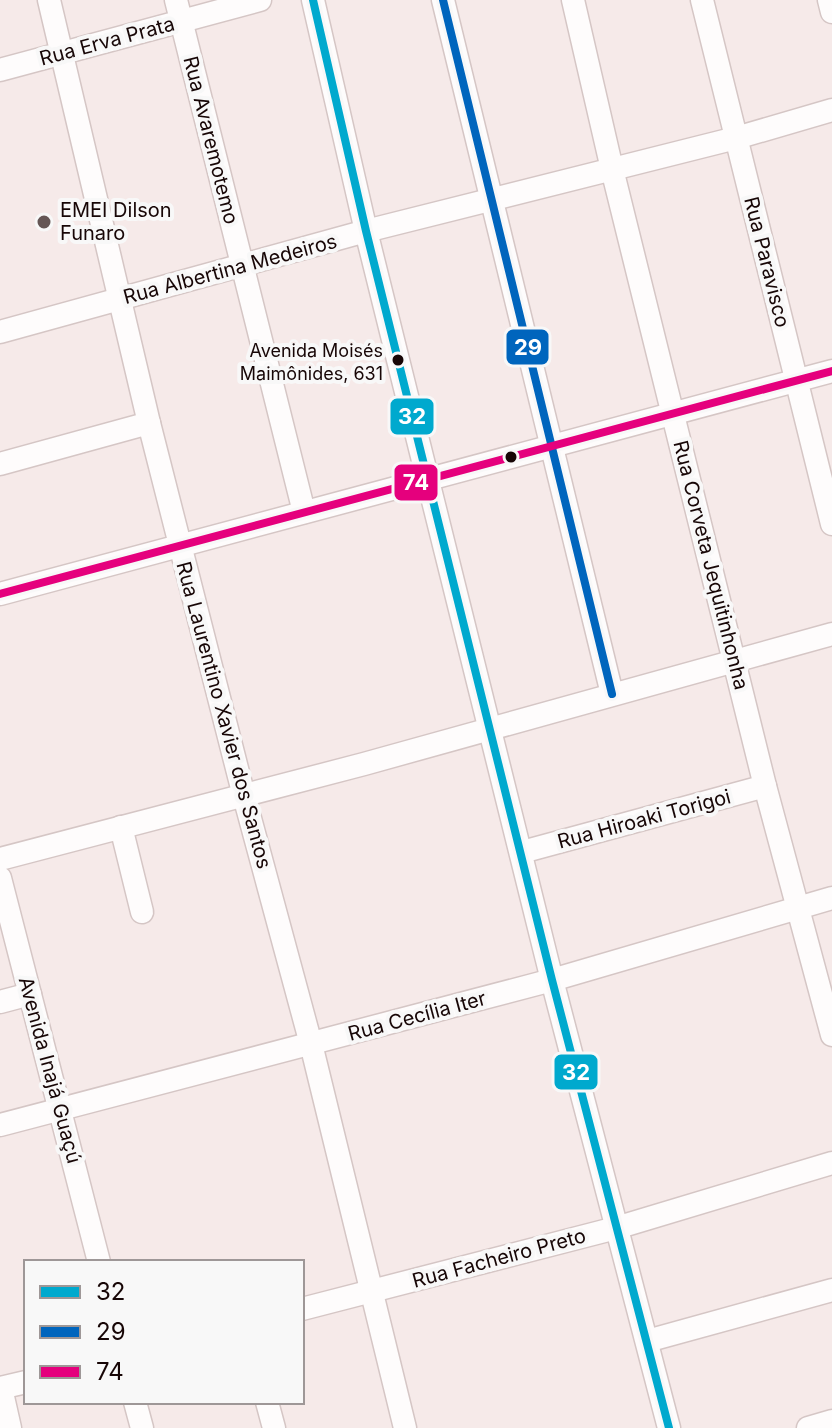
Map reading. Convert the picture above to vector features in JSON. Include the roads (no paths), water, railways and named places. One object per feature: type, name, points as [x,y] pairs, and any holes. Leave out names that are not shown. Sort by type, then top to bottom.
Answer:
[{"type":"street","name":"Rua Laurentino Xavier dos Santos","points":[[49,0],[149,423],[311,1044],[405,1428]]},
{"type":"street","name":"Rua Erva Prata","points":[[0,70],[62,53],[178,11],[260,0]]},
{"type":"street","points":[[313,0],[427,479],[552,980],[669,1428]]},
{"type":"street","points":[[443,0],[612,694]]},
{"type":"street","name":"Rua Corveta Jequitinhonha","points":[[573,0],[765,786],[832,1035]]},
{"type":"street","name":"Rua Paravisco","points":[[702,0],[832,524]]},
{"type":"street","points":[[829,0],[832,12]]},
{"type":"street","name":"Rua Avaremotemo","points":[[178,11],[304,512]]},
{"type":"street","name":"Rua Albertina Medeiros","points":[[0,332],[366,231],[736,138],[832,110]]},
{"type":"street","points":[[0,594],[832,371]]},
{"type":"street","points":[[0,464],[149,423]]},
{"type":"street","points":[[0,859],[244,796],[832,634]]},
{"type":"street","name":"Rua Hiroaki Torigoi","points":[[522,852],[765,786]]},
{"type":"street","points":[[121,827],[142,912]]},
{"type":"street","name":"Avenida Inajá Guaçú","points":[[0,878],[98,1260]]},
{"type":"street","name":"Rua Cecília Iter","points":[[0,1125],[552,980],[832,898]]},
{"type":"street","points":[[0,1002],[30,994]]},
{"type":"street","name":"Rua Facheiro Preto","points":[[304,1309],[616,1228],[832,1163]]},
{"type":"street","points":[[647,1341],[832,1290]]},
{"type":"street","points":[[10,1428],[0,1388],[24,1382]]},
{"type":"street","points":[[136,1404],[142,1428]]},
{"type":"street","points":[[268,1404],[274,1428]]},
{"type":"street","points":[[808,1428],[832,1421]]},
{"type":"place","name":"EMEI Dilson Funaro","points":[[44,222]]},
{"type":"place","name":"Avenida Moisés Maimônides, 631","points":[[398,360]]}]
